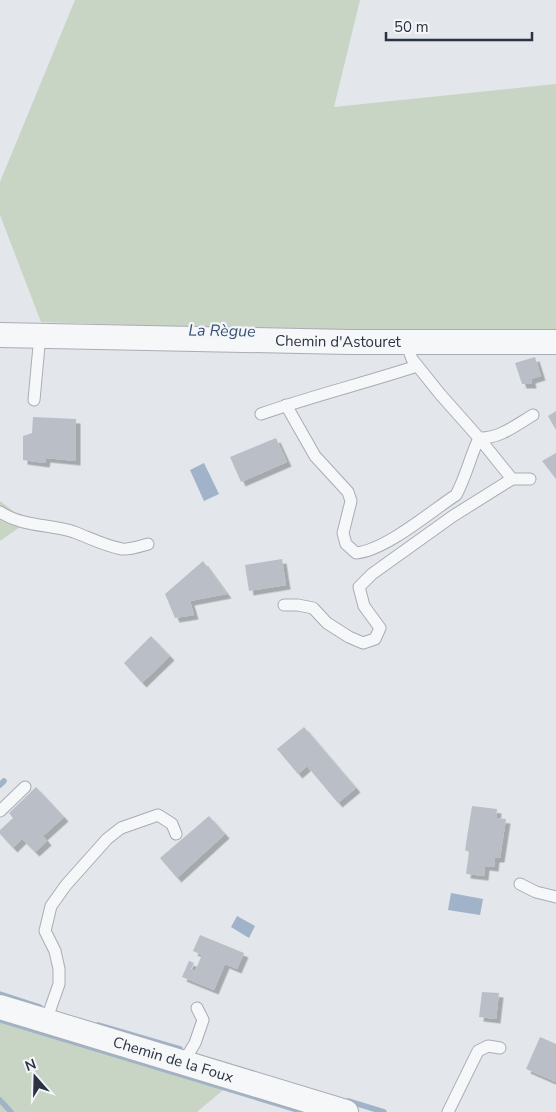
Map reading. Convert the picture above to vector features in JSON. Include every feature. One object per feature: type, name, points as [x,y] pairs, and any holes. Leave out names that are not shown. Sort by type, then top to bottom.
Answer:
[{"type":"street","name":"Chemin d'Astouret","points":[[0,334],[406,342],[556,342]]},
{"type":"street","name":"Chemin de la Foux","points":[[0,1007],[338,1111]]},
{"type":"lane","points":[[34,400],[40,335]]},
{"type":"lane","points":[[406,342],[412,359],[417,366],[512,479]]},
{"type":"lane","points":[[261,414],[417,366]]},
{"type":"lane","points":[[286,405],[315,456],[348,492],[351,501],[343,533],[346,544],[356,553],[367,552],[382,546],[456,495],[463,482],[470,457],[479,438]]},
{"type":"lane","points":[[479,438],[489,438],[500,434],[533,415]]},
{"type":"lane","points":[[284,605],[313,608],[328,623],[349,638],[363,643],[375,640],[380,628],[364,606],[359,587],[372,574],[453,516],[512,479],[530,479]]},
{"type":"lane","points":[[0,512],[8,517],[41,527],[73,532],[124,550],[148,544]]},
{"type":"lane","points":[[0,811],[25,787]]},
{"type":"lane","points":[[46,1021],[59,984],[59,970],[55,951],[45,931],[51,906],[66,885],[101,846],[121,828],[158,815],[172,824],[176,834]]},
{"type":"lane","points":[[520,884],[536,892],[556,897]]},
{"type":"lane","points":[[183,1063],[195,1043],[203,1020],[197,1008]]},
{"type":"lane","points":[[448,1112],[478,1051],[488,1046],[500,1048]]},
{"type":"green space","points":[[75,0],[360,0],[334,107],[556,84],[556,332],[221,328],[41,322],[0,215],[0,182]]},
{"type":"green space","points":[[0,501],[27,522],[0,541]]},
{"type":"green space","points":[[0,1019],[223,1087],[223,1090],[197,1112],[0,1112]]},
{"type":"water","points":[[204,463],[219,494],[204,501],[190,470]]},
{"type":"water","points":[[451,893],[483,899],[480,915],[448,910]]},
{"type":"water","points":[[237,916],[255,926],[249,938],[231,927]]},
{"type":"building","points":[[535,357],[541,376],[531,379],[532,384],[522,384],[515,363]]},
{"type":"building","points":[[556,411],[556,430],[548,416]]},
{"type":"building","points":[[33,417],[76,419],[76,461],[46,458],[45,463],[23,460],[23,436],[32,433]]},
{"type":"building","points":[[276,438],[287,462],[241,482],[230,457]]},
{"type":"building","points":[[556,453],[556,479],[542,461]]},
{"type":"building","points":[[282,559],[286,585],[249,591],[245,565]]},
{"type":"building","points":[[203,561],[227,594],[190,601],[194,615],[175,618],[165,594]]},
{"type":"building","points":[[151,636],[170,656],[142,683],[124,663]]},
{"type":"building","points":[[304,727],[356,788],[338,803],[307,766],[298,774],[277,749]]},
{"type":"building","points":[[36,787],[64,817],[43,836],[47,841],[35,852],[22,839],[13,848],[0,834],[0,830],[13,818],[9,813]]},
{"type":"building","points":[[472,806],[497,809],[496,818],[506,819],[500,858],[495,858],[494,867],[485,866],[484,876],[466,874],[469,852],[465,850]]},
{"type":"building","points":[[209,816],[225,834],[177,878],[160,858]]},
{"type":"building","points":[[200,935],[244,953],[237,969],[225,964],[214,990],[182,977],[189,961],[194,963],[191,969],[195,971],[202,955],[193,951]]},
{"type":"building","points":[[482,992],[499,993],[496,1019],[479,1017]]},
{"type":"building","points":[[540,1037],[556,1044],[556,1082],[526,1069]]},
{"type":"waterway","points":[[0,785],[4,781]]},
{"type":"waterway","points":[[0,994],[40,1007]]},
{"type":"waterway","points":[[0,1020],[304,1112]]},
{"type":"waterway","points":[[98,1025],[180,1049]]},
{"type":"waterway","points":[[0,1100],[11,1112]]},
{"type":"waterway","points":[[348,1101],[384,1112]]},
{"type":"water label","name":"La Règue","points":[[222,331]]}]
